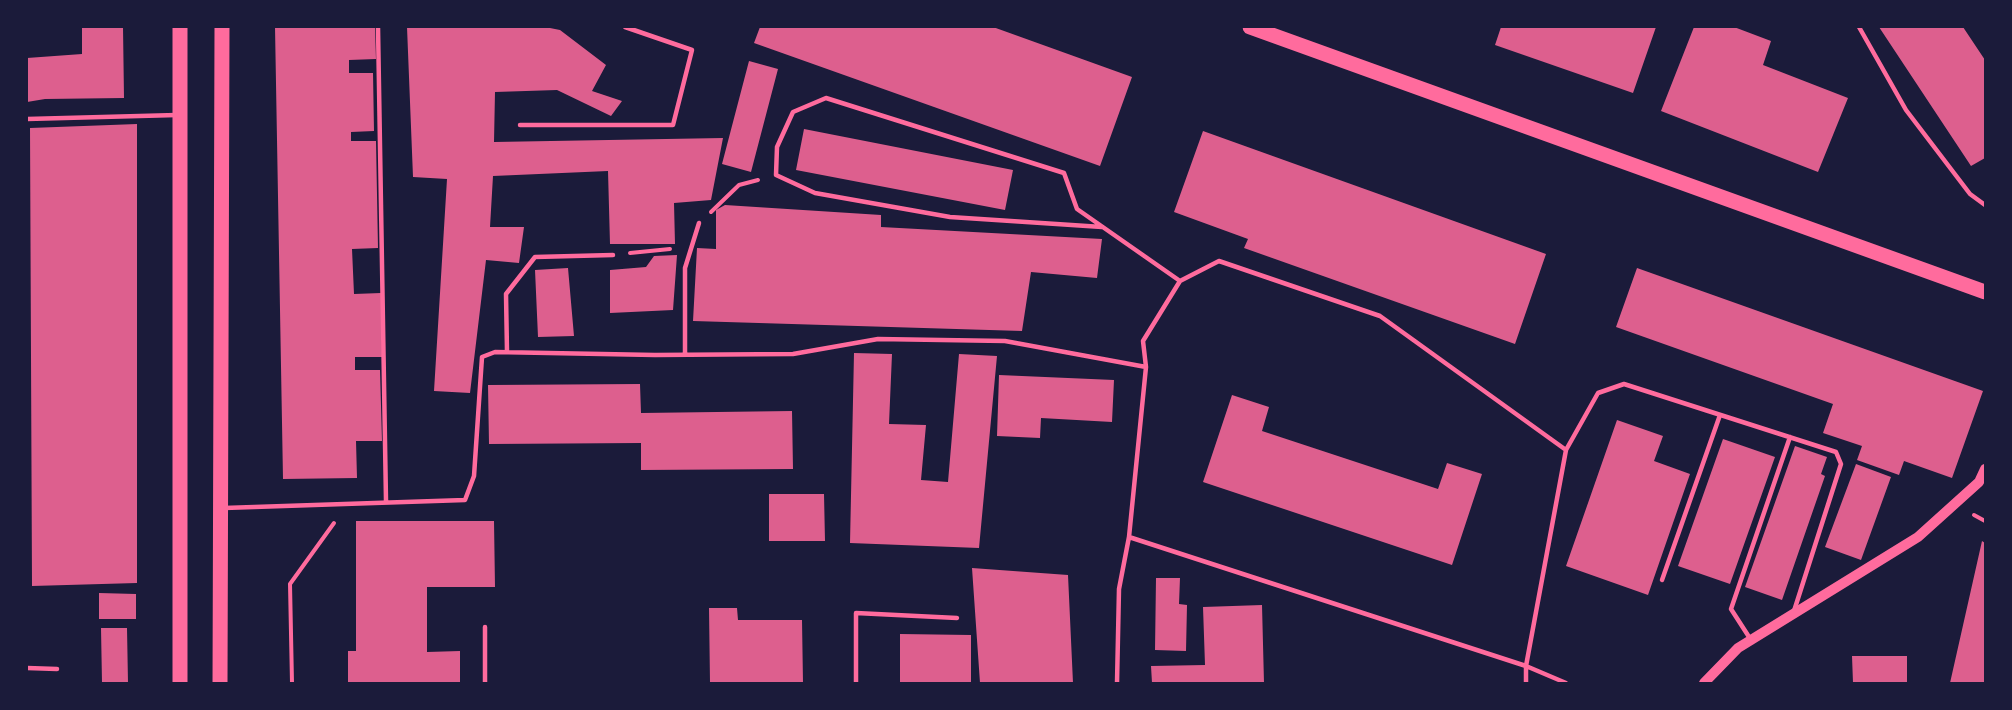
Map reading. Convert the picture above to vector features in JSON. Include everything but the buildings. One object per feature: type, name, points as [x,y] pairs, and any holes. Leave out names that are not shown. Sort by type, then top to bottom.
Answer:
[{"type":"main road","points":[[180,27],[180,683]]},
{"type":"main road","points":[[220,683],[222,27]]},
{"type":"main road","points":[[1250,27],[1985,292]]},
{"type":"street","points":[[1704,683],[1738,648],[1918,537],[1979,482],[1985,469]]},
{"type":"lane","points":[[378,27],[386,501]]},
{"type":"lane","points":[[520,125],[673,124],[692,50],[625,27]]},
{"type":"lane","points":[[1858,27],[1906,110],[1970,194],[1985,205]]},
{"type":"lane","points":[[1102,227],[950,217],[815,193],[776,175],[777,147],[793,112],[826,98],[1064,173],[1077,210],[1102,227],[1180,281]]},
{"type":"lane","points":[[27,119],[180,115]]},
{"type":"lane","points":[[685,355],[685,268],[699,223]]},
{"type":"lane","points":[[507,352],[506,294],[536,257],[613,255]]},
{"type":"lane","points":[[1117,683],[1119,589],[1129,537],[1146,367],[1143,341],[1180,281],[1220,261],[1380,315],[1566,450]]},
{"type":"lane","points":[[221,508],[465,500],[474,476],[482,357],[495,352],[793,354],[878,339],[1005,340],[1146,367]]},
{"type":"lane","points":[[1526,683],[1526,666],[1566,450],[1598,393],[1624,384],[1836,452],[1841,464],[1794,614]]},
{"type":"lane","points":[[1662,580],[1720,415]]},
{"type":"lane","points":[[1751,640],[1731,609],[1790,437]]},
{"type":"lane","points":[[1129,537],[1526,666],[1566,683]]},
{"type":"lane","points":[[856,683],[856,614],[957,618]]},
{"type":"lane","points":[[485,627],[485,683]]},
{"type":"lane","points":[[27,668],[57,669]]},
{"type":"path","points":[[699,223],[740,185],[776,175]]},
{"type":"path","points":[[613,255],[692,246]]},
{"type":"path","points":[[292,683],[290,584],[349,503]]}]
